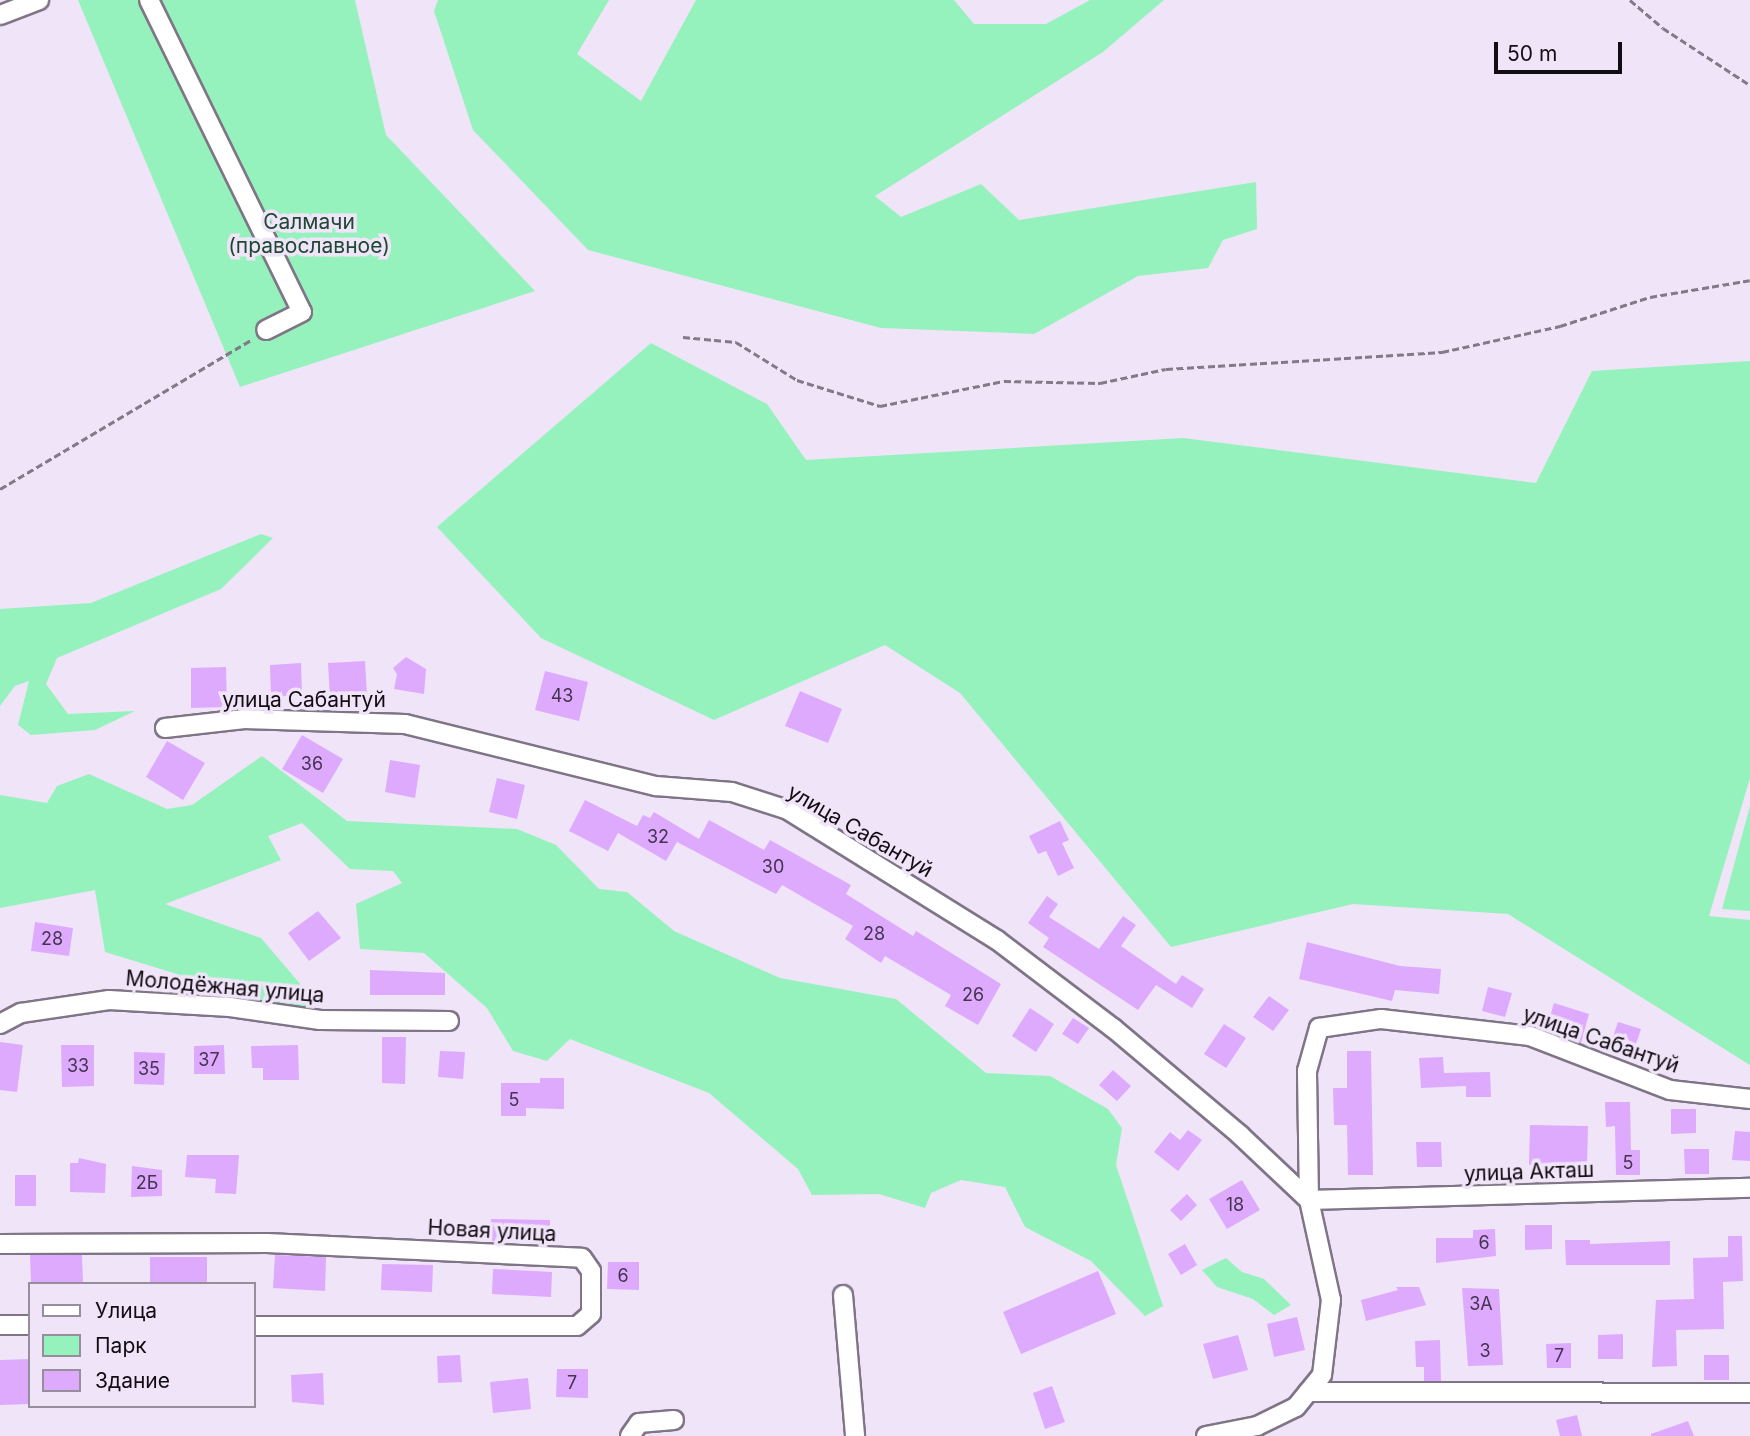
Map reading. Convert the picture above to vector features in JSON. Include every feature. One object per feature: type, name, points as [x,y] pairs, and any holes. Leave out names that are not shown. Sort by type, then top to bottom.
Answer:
[{"type":"street","points":[[0,15],[39,0]]},
{"type":"street","points":[[149,0],[302,312],[265,330]]},
{"type":"street","name":"улица Сабантуй","points":[[165,728],[244,719],[405,724],[656,786],[732,792],[788,810],[997,940],[1124,1037],[1309,1200]]},
{"type":"street","name":"Молодёжная улица","points":[[0,1024],[21,1013],[108,1000],[230,1007],[320,1020],[449,1021]]},
{"type":"street","name":"улица Сабантуй","points":[[1206,1436],[1256,1426],[1296,1406],[1322,1375],[1331,1300],[1309,1200],[1307,1071],[1319,1028],[1381,1019],[1530,1036],[1670,1090],[1750,1099]]},
{"type":"street","name":"улица Акташ","points":[[1309,1200],[1750,1188]]},
{"type":"street","name":"Новая улица","points":[[0,1244],[267,1243],[582,1258],[591,1270],[591,1314],[577,1326],[256,1326]]},
{"type":"street","points":[[843,1295],[855,1436]]},
{"type":"street","points":[[0,1325],[28,1325]]},
{"type":"street","points":[[1308,1392],[1750,1393]]},
{"type":"street","points":[[630,1436],[639,1423],[674,1420]]},
{"type":"path","points":[[1630,0],[1663,27],[1750,85]]},
{"type":"path","points":[[683,337],[736,341],[797,380],[880,407],[1004,381],[1100,383],[1166,369],[1442,352],[1560,326],[1650,297],[1750,280]]},
{"type":"path","points":[[0,489],[265,330]]},
{"type":"green space","name":"Салмачи (православное)","points":[[78,0],[355,0],[386,135],[535,291],[240,387]]},
{"type":"green space","points":[[438,0],[609,0],[577,54],[641,101],[696,0],[954,0],[974,24],[1046,24],[1090,0],[1164,0],[1103,52],[875,196],[901,217],[981,184],[1019,220],[1256,182],[1257,229],[1223,240],[1208,268],[1138,276],[1034,334],[881,328],[588,250],[473,130],[434,11]]},
{"type":"green space","points":[[651,343],[767,404],[806,460],[1183,438],[1536,483],[1592,371],[1750,361],[1750,778],[1709,916],[1750,920],[1750,1065],[1508,914],[1353,904],[1171,947],[960,693],[885,645],[714,720],[541,638],[437,527]]},
{"type":"green space","points":[[261,534],[273,538],[221,589],[57,658],[46,684],[68,714],[135,711],[95,730],[31,735],[18,725],[29,681],[15,686],[0,706],[0,609],[91,603]]},
{"type":"green space","points":[[262,756],[347,821],[517,829],[556,845],[599,889],[627,892],[674,931],[780,978],[896,999],[986,1073],[1050,1076],[1108,1109],[1122,1128],[1116,1165],[1163,1306],[1145,1316],[1091,1261],[1025,1227],[1005,1187],[961,1180],[931,1193],[925,1208],[879,1194],[812,1195],[798,1169],[709,1093],[570,1039],[547,1061],[513,1051],[487,1008],[424,953],[360,949],[356,904],[402,883],[393,871],[350,869],[302,823],[268,836],[281,860],[165,904],[261,938],[313,999],[301,1018],[283,1020],[229,990],[105,952],[95,890],[0,908],[0,795],[47,803],[57,786],[89,774],[167,809],[192,805]]},
{"type":"green space","points":[[1750,806],[1750,911],[1722,909]]},
{"type":"green space","points":[[1226,1258],[1242,1272],[1264,1279],[1291,1305],[1274,1315],[1253,1299],[1217,1287],[1202,1270]]},
{"type":"building","points":[[406,657],[426,669],[424,694],[394,689],[397,674],[393,668]]},
{"type":"building","points":[[365,661],[367,696],[330,698],[328,663]]},
{"type":"building","points":[[301,663],[302,695],[271,697],[270,665]]},
{"type":"building","points":[[226,667],[227,707],[191,708],[191,668]]},
{"type":"building","points":[[545,671],[588,682],[579,721],[535,710]]},
{"type":"building","points":[[800,691],[842,709],[828,743],[785,726]]},
{"type":"building","points":[[302,735],[343,759],[323,793],[282,769]]},
{"type":"building","points":[[167,741],[205,763],[183,800],[146,777]]},
{"type":"building","points":[[390,760],[420,765],[415,798],[385,792]]},
{"type":"building","points":[[497,778],[525,785],[517,819],[489,812]]},
{"type":"building","points":[[585,800],[637,826],[643,815],[650,818],[654,812],[699,839],[709,820],[764,850],[770,840],[851,885],[846,894],[913,936],[916,931],[1001,984],[978,1025],[945,1006],[951,995],[885,956],[881,963],[845,939],[853,926],[782,885],[776,894],[677,842],[666,861],[618,833],[608,851],[569,831]]},
{"type":"building","points":[[1060,821],[1069,840],[1062,843],[1074,868],[1058,876],[1046,851],[1038,854],[1029,836]]},
{"type":"building","points":[[1047,896],[1058,904],[1049,917],[1099,949],[1123,916],[1136,925],[1121,946],[1176,984],[1182,975],[1204,989],[1192,1008],[1156,985],[1138,1010],[1043,947],[1049,938],[1028,923]]},
{"type":"building","points":[[318,911],[341,938],[309,961],[288,933]]},
{"type":"building","points":[[35,922],[73,928],[69,956],[31,951]]},
{"type":"building","points":[[1307,942],[1400,966],[1441,969],[1439,994],[1395,990],[1392,1001],[1299,979]]},
{"type":"building","points":[[370,970],[445,973],[445,995],[370,995]]},
{"type":"building","points":[[1488,987],[1512,993],[1505,1017],[1482,1011]]},
{"type":"building","points":[[1269,996],[1289,1010],[1273,1031],[1253,1017]]},
{"type":"building","points":[[1554,1003],[1589,1014],[1581,1043],[1546,1030]]},
{"type":"building","points":[[1030,1008],[1054,1024],[1036,1052],[1012,1036]]},
{"type":"building","points":[[1073,1018],[1089,1028],[1078,1044],[1062,1034]]},
{"type":"building","points":[[1618,1022],[1641,1029],[1633,1053],[1610,1045]]},
{"type":"building","points":[[1224,1024],[1246,1038],[1226,1068],[1204,1054]]},
{"type":"building","points":[[382,1037],[406,1037],[405,1084],[382,1083]]},
{"type":"building","points":[[0,1042],[23,1045],[17,1092],[0,1090]]},
{"type":"building","points":[[61,1045],[94,1045],[94,1086],[62,1087]]},
{"type":"building","points":[[224,1045],[225,1074],[194,1074],[194,1046]]},
{"type":"building","points":[[298,1045],[299,1080],[263,1080],[263,1068],[252,1068],[251,1046]]},
{"type":"building","points":[[440,1051],[465,1052],[463,1079],[438,1077]]},
{"type":"building","points":[[1347,1051],[1371,1051],[1373,1175],[1348,1175],[1347,1125],[1334,1125],[1333,1088],[1347,1088]]},
{"type":"building","points":[[134,1052],[165,1053],[164,1085],[134,1084]]},
{"type":"building","points":[[1443,1057],[1444,1073],[1490,1072],[1491,1097],[1466,1097],[1466,1086],[1421,1088],[1419,1058]]},
{"type":"building","points":[[1113,1070],[1131,1086],[1117,1101],[1099,1085]]},
{"type":"building","points":[[540,1078],[564,1078],[564,1109],[526,1108],[526,1116],[501,1116],[501,1083],[540,1083]]},
{"type":"building","points":[[1605,1102],[1630,1102],[1631,1150],[1640,1150],[1640,1175],[1616,1175],[1615,1126],[1606,1127]]},
{"type":"building","points":[[1671,1109],[1696,1109],[1696,1133],[1671,1134]]},
{"type":"building","points":[[1530,1125],[1588,1126],[1587,1165],[1529,1165]]},
{"type":"building","points":[[1188,1130],[1202,1140],[1178,1171],[1154,1152],[1170,1132],[1180,1140]]},
{"type":"building","points":[[1735,1131],[1750,1132],[1750,1161],[1732,1160]]},
{"type":"building","points":[[1416,1142],[1441,1142],[1442,1167],[1417,1167]]},
{"type":"building","points":[[1684,1149],[1709,1149],[1709,1174],[1685,1174]]},
{"type":"building","points":[[187,1155],[239,1155],[236,1194],[215,1193],[216,1179],[185,1177]]},
{"type":"building","points":[[79,1158],[106,1164],[105,1193],[70,1192],[70,1163],[78,1163]]},
{"type":"building","points":[[132,1166],[162,1170],[162,1196],[131,1197]]},
{"type":"building","points":[[15,1175],[36,1175],[36,1206],[15,1206]]},
{"type":"building","points":[[1242,1180],[1260,1210],[1227,1229],[1209,1199]]},
{"type":"building","points":[[1187,1194],[1197,1205],[1181,1221],[1170,1210]]},
{"type":"building","points":[[491,1219],[550,1220],[550,1241],[491,1241]]},
{"type":"building","points":[[1525,1225],[1552,1225],[1552,1249],[1525,1250]]},
{"type":"building","points":[[1495,1229],[1496,1256],[1436,1263],[1436,1238],[1473,1238],[1473,1230]]},
{"type":"building","points":[[1728,1236],[1742,1236],[1743,1281],[1723,1282],[1724,1329],[1676,1330],[1677,1366],[1652,1367],[1656,1300],[1694,1299],[1693,1258],[1728,1257]]},
{"type":"building","points":[[1565,1240],[1590,1240],[1590,1244],[1670,1241],[1670,1265],[1566,1265]]},
{"type":"building","points":[[1185,1244],[1197,1265],[1181,1275],[1168,1254]]},
{"type":"building","points":[[30,1255],[82,1255],[83,1282],[31,1282]]},
{"type":"building","points":[[275,1255],[326,1257],[325,1291],[273,1288]]},
{"type":"building","points":[[150,1257],[207,1257],[207,1282],[150,1282]]},
{"type":"building","points":[[608,1262],[639,1262],[639,1290],[607,1289]]},
{"type":"building","points":[[382,1264],[433,1265],[432,1292],[381,1290]]},
{"type":"building","points":[[493,1269],[552,1272],[551,1297],[492,1294]]},
{"type":"building","points":[[1098,1271],[1116,1314],[1021,1354],[1003,1312]]},
{"type":"building","points":[[1396,1287],[1419,1287],[1426,1305],[1366,1321],[1361,1300],[1398,1290]]},
{"type":"building","points":[[1462,1288],[1499,1289],[1503,1365],[1468,1366]]},
{"type":"building","points":[[1297,1317],[1305,1350],[1274,1357],[1267,1324]]},
{"type":"building","points":[[1623,1334],[1623,1359],[1598,1359],[1598,1335]]},
{"type":"building","points":[[1238,1335],[1248,1370],[1213,1379],[1203,1344]]},
{"type":"building","points":[[1440,1340],[1441,1381],[1424,1381],[1424,1367],[1416,1367],[1415,1341]]},
{"type":"building","points":[[1571,1343],[1571,1368],[1547,1368],[1546,1344]]},
{"type":"building","points":[[460,1355],[462,1382],[438,1383],[437,1356]]},
{"type":"building","points":[[1704,1355],[1729,1355],[1729,1380],[1704,1380]]},
{"type":"building","points":[[28,1359],[28,1404],[0,1405],[0,1360]]},
{"type":"building","points":[[557,1369],[588,1369],[588,1398],[556,1397]]},
{"type":"building","points":[[323,1373],[324,1405],[292,1402],[291,1375]]},
{"type":"building","points":[[528,1378],[531,1409],[493,1413],[490,1382]]},
{"type":"building","points":[[1052,1386],[1065,1422],[1045,1429],[1033,1393]]},
{"type":"building","points":[[1577,1415],[1582,1436],[1560,1436],[1556,1420]]},
{"type":"building","points":[[1688,1421],[1694,1436],[1651,1436],[1651,1434]]}]
